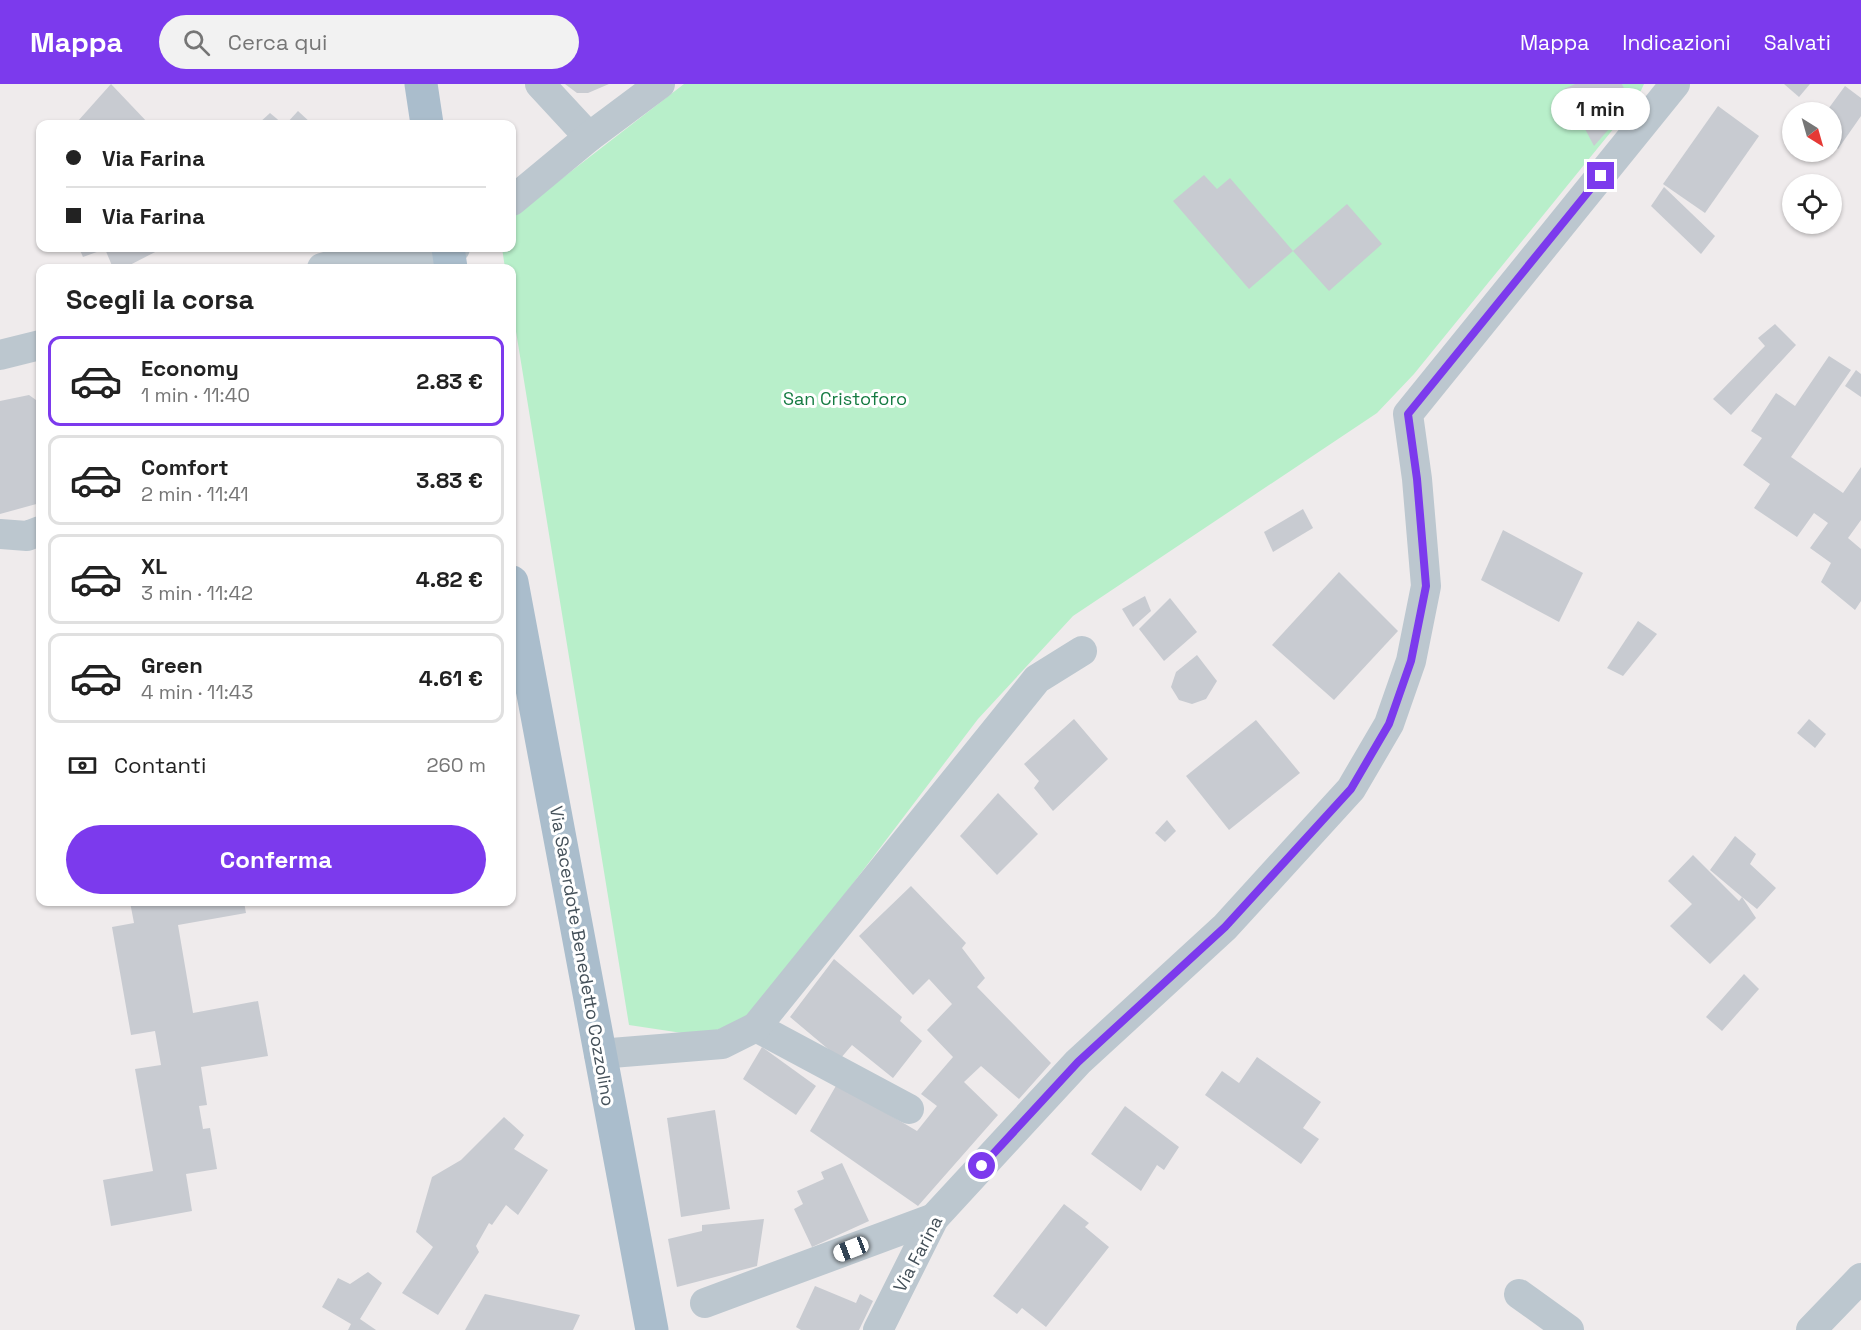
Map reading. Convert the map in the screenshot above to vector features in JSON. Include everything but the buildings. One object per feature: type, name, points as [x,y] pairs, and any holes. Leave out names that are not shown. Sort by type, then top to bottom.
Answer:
[{"type":"main road","points":[[421,84],[426,120]]},
{"type":"main road","name":"Via Sacerdote Benedetto Cozzolino","points":[[516,604],[652,1330]]},
{"type":"street","points":[[540,84],[589,137]]},
{"type":"street","points":[[516,198],[589,137],[660,84]]},
{"type":"street","name":"Via Farina","points":[[878,1330],[934,1218],[1078,1062],[1225,927],[1351,789],[1389,724],[1411,661],[1426,586],[1417,479],[1408,414],[1675,84]]},
{"type":"street","points":[[336,264],[368,255],[451,254]]},
{"type":"street","points":[[0,355],[36,346]]},
{"type":"street","points":[[0,534],[27,536],[36,533]]},
{"type":"street","points":[[599,1054],[722,1044],[756,1027],[1036,679],[1082,651]]},
{"type":"street","points":[[756,1027],[909,1109]]},
{"type":"street","points":[[705,1303],[934,1218]]},
{"type":"street","points":[[1811,1330],[1861,1278]]},
{"type":"street","points":[[1519,1294],[1569,1330]]},
{"type":"green space","name":"San Cristoforo","points":[[684,84],[1644,84],[1636,101],[1414,374],[1377,413],[1073,616],[978,719],[753,1015],[702,1036],[629,1025],[516,332],[516,264],[504,264],[503,252],[516,252],[516,214]]},
{"type":"route","points":[[982,1166],[1078,1062],[1225,927],[1351,789],[1389,724],[1411,661],[1426,586],[1417,479],[1408,414],[1601,176]]}]
